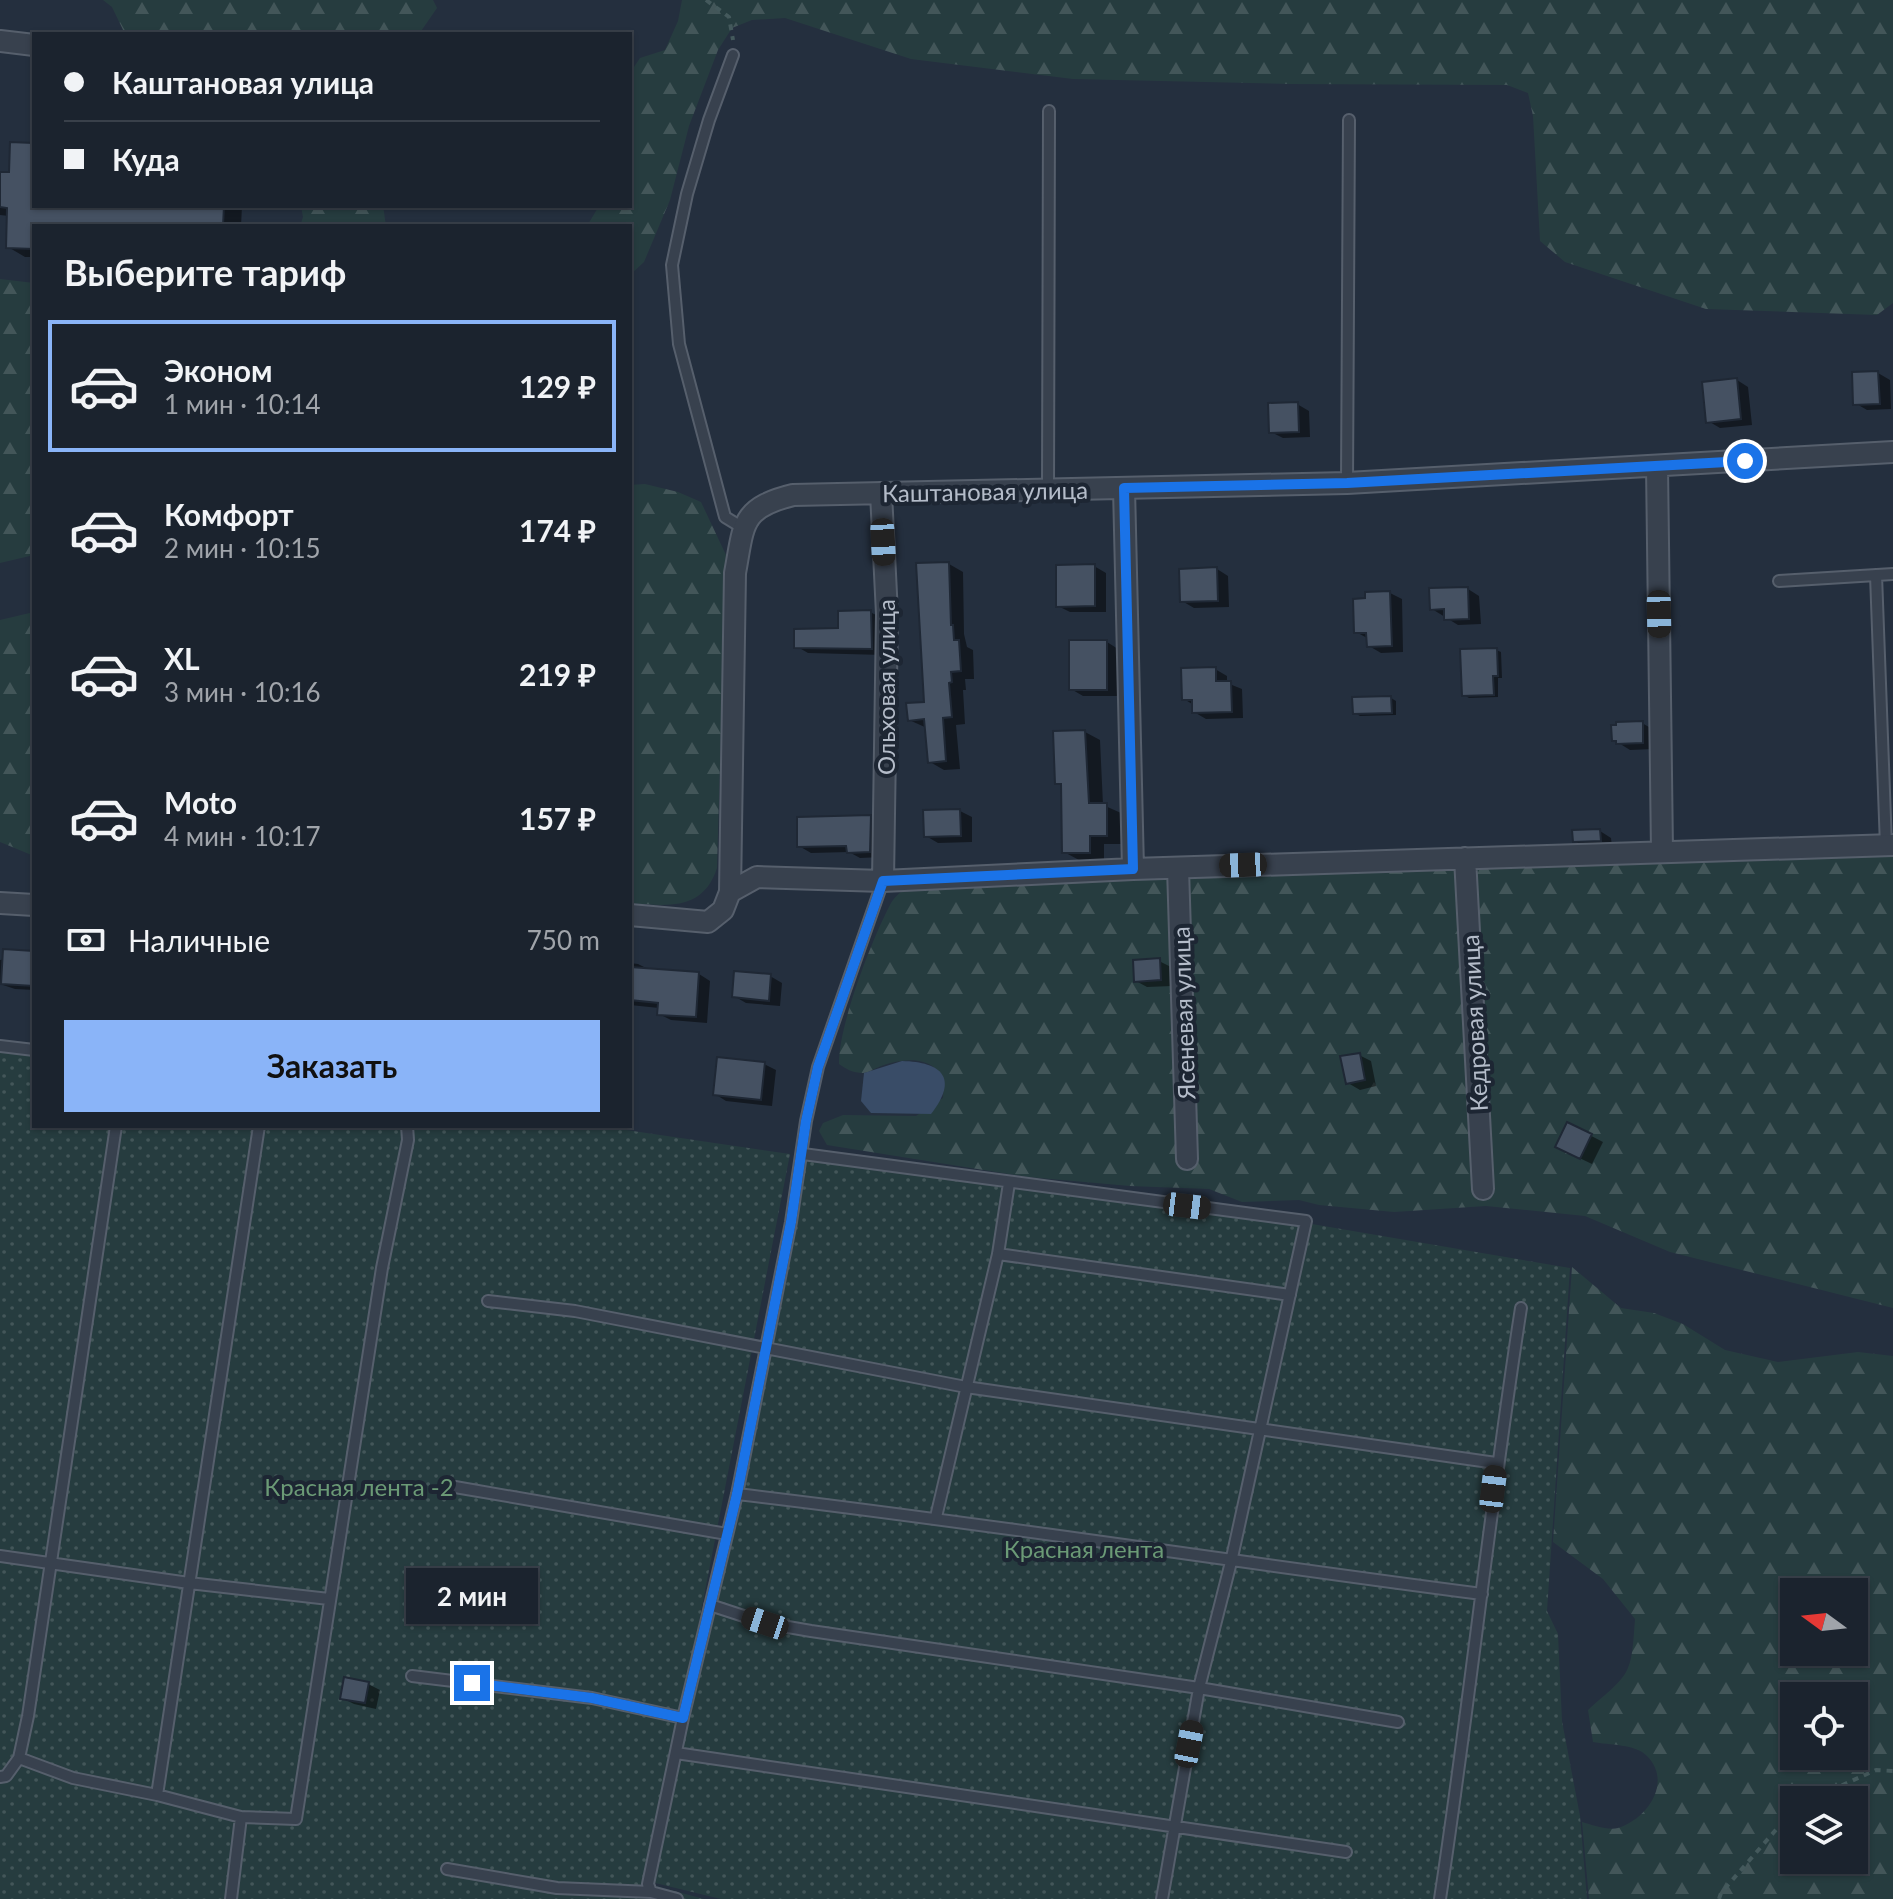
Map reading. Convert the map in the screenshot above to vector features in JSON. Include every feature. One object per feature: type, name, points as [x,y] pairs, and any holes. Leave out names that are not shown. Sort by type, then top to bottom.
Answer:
[{"type":"street","points":[[0,41],[32,45]]},
{"type":"street","name":"Каштановая улица","points":[[743,528],[752,513],[768,501],[793,495],[1347,483],[1893,452]]},
{"type":"street","points":[[1657,466],[1662,851]]},
{"type":"street","points":[[1124,488],[1133,869]]},
{"type":"street","name":"Ольховая улица","points":[[881,493],[887,614],[883,881]]},
{"type":"street","points":[[632,915],[708,922],[723,910],[730,892],[735,573],[743,528]]},
{"type":"street","points":[[730,892],[757,877],[883,881],[1133,869],[1890,846]]},
{"type":"street","name":"Кедровая улица","points":[[1465,858],[1483,1189]]},
{"type":"street","name":"Ясеневая улица","points":[[1178,868],[1187,1159]]},
{"type":"street","points":[[0,903],[32,905]]},
{"type":"lane","points":[[733,55],[687,194],[672,265],[679,344],[725,517],[743,528]]},
{"type":"lane","points":[[1048,490],[1049,111]]},
{"type":"lane","points":[[1347,483],[1349,120]]},
{"type":"lane","points":[[1779,581],[1893,574]]},
{"type":"lane","points":[[1876,575],[1890,846]]},
{"type":"lane","points":[[651,1892],[648,1884],[683,1718],[737,1494],[818,1067],[883,881]]},
{"type":"lane","points":[[0,1046],[32,1050]]},
{"type":"lane","points":[[0,1777],[6,1776],[19,1758],[28,1716],[116,1128]]},
{"type":"lane","points":[[157,1795],[259,1128]]},
{"type":"lane","points":[[19,1758],[73,1778],[157,1795],[241,1817],[296,1819],[382,1268],[408,1140],[407,1128]]},
{"type":"lane","points":[[803,1154],[1306,1221],[1231,1562],[1199,1688],[1162,1899]]},
{"type":"lane","points":[[936,1517],[998,1254],[1009,1183]]},
{"type":"lane","points":[[998,1254],[1290,1295]]},
{"type":"lane","points":[[488,1301],[575,1311],[966,1387],[1496,1463]]},
{"type":"lane","points":[[1440,1899],[1482,1594],[1496,1463],[1521,1308]]},
{"type":"lane","points":[[455,1487],[727,1534]]},
{"type":"lane","points":[[737,1494],[936,1517],[1231,1562],[1482,1594]]},
{"type":"lane","points":[[0,1556],[329,1599]]},
{"type":"lane","points":[[710,1605],[765,1623],[811,1631],[1199,1688],[1398,1722]]},
{"type":"lane","points":[[412,1676],[592,1698],[683,1718]]},
{"type":"lane","points":[[676,1753],[1346,1852]]},
{"type":"lane","points":[[231,1899],[241,1817]]},
{"type":"lane","points":[[447,1869],[557,1888],[629,1895],[651,1892],[677,1899]]},
{"type":"path","points":[[706,0],[729,17],[733,55]]},
{"type":"path","points":[[1840,1786],[1876,1770],[1893,1771]]},
{"type":"path","points":[[1719,1899],[1780,1825]]},
{"type":"green space","points":[[103,0],[433,0],[437,8],[420,32],[124,32],[112,7]]},
{"type":"green space","points":[[682,0],[1893,0],[1893,303],[1877,315],[1706,309],[1565,262],[1540,241],[1533,116],[1528,93],[1507,85],[1073,79],[911,59],[785,18],[752,20],[732,28],[718,50],[689,126],[670,200],[644,262],[632,273],[632,224],[588,224],[598,208],[632,208],[632,70],[640,58],[665,50],[678,21]]},
{"type":"green space","points":[[301,208],[383,208],[386,224],[301,224]]},
{"type":"green space","points":[[0,279],[32,283],[32,555],[0,563]]},
{"type":"green space","points":[[645,484],[678,492],[701,502],[726,555],[717,868],[703,892],[693,899],[671,905],[632,903],[632,485]]},
{"type":"green space","points":[[32,612],[32,855],[0,842],[0,620]]},
{"type":"green space","points":[[1893,855],[1893,1308],[1670,1252],[1585,1216],[1486,1206],[1394,1212],[1319,1205],[1299,1200],[1242,1202],[1209,1189],[1028,1177],[827,1145],[819,1131],[823,1123],[843,1115],[916,1116],[943,1098],[939,1074],[925,1062],[904,1061],[863,1073],[839,1064],[844,1028],[866,960],[891,902],[907,887],[1205,872]]},
{"type":"green space","name":"Красная лента -2","points":[[0,1046],[32,1050],[32,1128],[613,1128],[790,1154],[648,1884],[704,1899],[0,1899]]},
{"type":"green space","name":"Красная лента","points":[[803,1155],[1306,1223],[1570,1268],[1547,1611],[1558,1634],[1562,1721],[1580,1816],[1587,1899],[721,1899],[651,1882],[711,1621]]},
{"type":"green space","points":[[1572,1267],[1621,1308],[1654,1313],[1683,1324],[1725,1350],[1778,1362],[1858,1352],[1893,1356],[1893,1899],[1589,1899],[1582,1822],[1610,1829],[1629,1823],[1647,1808],[1657,1788],[1658,1777],[1654,1766],[1642,1752],[1593,1742],[1588,1710],[1626,1672],[1632,1652],[1635,1619],[1603,1579],[1553,1542]]},
{"type":"water","points":[[902,1061],[927,1065],[942,1074],[944,1091],[939,1101],[931,1114],[871,1113],[861,1101],[864,1073]]},
{"type":"building","points":[[10,142],[32,143],[32,208],[224,208],[223,224],[32,224],[32,249],[6,248],[7,208],[0,207],[0,172],[9,172]]},
{"type":"building","points":[[1878,371],[1880,404],[1853,405],[1852,372]]},
{"type":"building","points":[[1737,378],[1741,419],[1706,423],[1702,382]]},
{"type":"building","points":[[1298,402],[1299,432],[1269,433],[1268,403]]},
{"type":"building","points":[[949,562],[951,625],[954,640],[959,640],[961,671],[951,672],[952,717],[943,718],[946,761],[928,763],[924,719],[908,721],[906,703],[924,702],[916,563]]},
{"type":"building","points":[[1095,564],[1095,606],[1056,607],[1056,565]]},
{"type":"building","points":[[1217,567],[1218,601],[1180,602],[1179,569]]},
{"type":"building","points":[[1468,587],[1469,619],[1444,620],[1444,609],[1430,610],[1429,588]]},
{"type":"building","points":[[1390,591],[1392,646],[1367,647],[1366,633],[1354,633],[1353,599],[1365,598],[1365,592]]},
{"type":"building","points":[[871,610],[872,649],[794,648],[794,629],[838,628],[838,611]]},
{"type":"building","points":[[1069,640],[1107,640],[1107,690],[1069,690]]},
{"type":"building","points":[[1497,648],[1498,676],[1493,676],[1494,695],[1462,696],[1460,649]]},
{"type":"building","points":[[1216,667],[1216,681],[1231,681],[1232,712],[1192,713],[1192,700],[1182,700],[1181,668]]},
{"type":"building","points":[[1391,696],[1392,713],[1353,714],[1352,697]]},
{"type":"building","points":[[1643,721],[1643,743],[1616,744],[1612,741],[1611,725]]},
{"type":"building","points":[[1085,730],[1089,803],[1107,803],[1107,836],[1090,836],[1090,853],[1062,853],[1061,784],[1055,784],[1053,731]]},
{"type":"building","points":[[960,809],[961,836],[924,837],[923,810]]},
{"type":"building","points":[[871,815],[870,852],[847,853],[846,846],[797,847],[797,817]]},
{"type":"building","points":[[1600,829],[1601,841],[1573,842],[1572,830]]},
{"type":"building","points":[[3,949],[32,951],[32,986],[1,984]]},
{"type":"building","points":[[1160,958],[1161,980],[1134,982],[1133,960]]},
{"type":"building","points":[[632,967],[699,972],[696,1017],[657,1015],[658,1003],[632,1000]]},
{"type":"building","points":[[734,971],[771,974],[769,1001],[732,997]]},
{"type":"building","points":[[1360,1053],[1365,1080],[1346,1084],[1340,1056]]},
{"type":"building","points":[[717,1057],[765,1062],[761,1100],[713,1095]]},
{"type":"building","points":[[1567,1122],[1592,1134],[1580,1159],[1555,1147]]},
{"type":"building","points":[[344,1677],[369,1682],[365,1703],[340,1699]]},
{"type":"route","points":[[472,1683],[592,1698],[683,1718],[737,1494],[818,1067],[883,881],[1133,869],[1124,488],[1347,483],[1745,461]]}]
